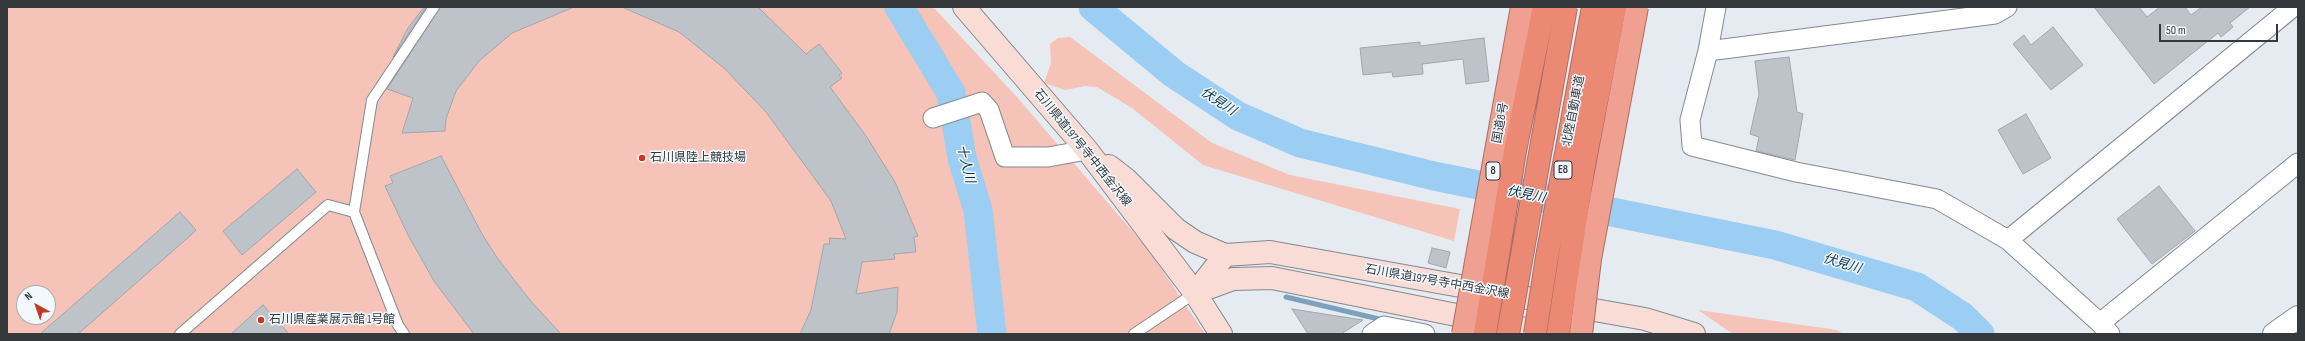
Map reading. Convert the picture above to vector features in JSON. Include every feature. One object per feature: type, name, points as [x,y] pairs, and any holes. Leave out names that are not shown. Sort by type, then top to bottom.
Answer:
[{"type":"highway","name":"国道8号","points":[[1463,334],[1522,7]]},
{"type":"highway","points":[[1484,334],[1515,151],[1544,7]]},
{"type":"highway","name":"E8","points":[[1508,334],[1566,7]]},
{"type":"highway","name":"北陸自動車道","points":[[1535,334],[1547,257],[1593,7]]},
{"type":"highway","points":[[1558,334],[1583,171],[1615,7]]},
{"type":"highway","points":[[1581,334],[1590,259],[1637,7]]},
{"type":"main road","name":"石川県道197号寺中西金沢線","points":[[964,7],[1087,150],[1194,293],[1221,334]]},
{"type":"main road","points":[[1087,150],[1127,180],[1176,229],[1195,242],[1225,255],[1194,293]]},
{"type":"main road","name":"石川県道197号寺中西金沢線","points":[[1225,255],[1270,252],[1645,319],[1694,334]]},
{"type":"main road","points":[[1194,293],[1232,279],[1272,278],[1551,334]]},
{"type":"street","points":[[1716,7],[1708,52],[1690,120],[1692,146],[1796,172],[1937,199],[2008,240],[2105,328],[2298,163]]},
{"type":"street","points":[[1708,52],[1995,14],[2007,7]]},
{"type":"street","points":[[2008,240],[2293,10]]},
{"type":"street","points":[[933,118],[982,102],[989,110],[1005,157],[1048,157],[1087,150]]},
{"type":"street","points":[[2274,334],[2298,317]]},
{"type":"street","points":[[1372,334],[1384,326],[1425,334]]},
{"type":"lane","points":[[404,334],[398,325],[354,212],[372,100],[434,7]]},
{"type":"lane","points":[[180,334],[328,205],[354,212]]},
{"type":"lane","points":[[1134,334],[1194,293]]},
{"type":"shaded area","points":[[7,7],[929,7],[935,9],[1016,96],[1151,253],[1205,334],[7,334]]},
{"type":"shaded area","points":[[1070,37],[1212,143],[1290,175],[1460,209],[1454,241],[1203,165],[1132,108],[1097,87],[1085,86],[1065,90],[1044,83],[1051,63],[1050,44],[1058,38]]},
{"type":"shaded area","points":[[1698,310],[1837,330],[1843,334],[1733,334]]},
{"type":"building","points":[[424,7],[426,7],[393,57],[408,28]]},
{"type":"building","points":[[440,7],[574,7],[512,33],[479,61],[456,91],[446,119],[445,131],[402,133],[413,98],[387,89]]},
{"type":"building","points":[[622,7],[758,7],[806,54],[819,44],[842,73],[839,75],[842,78],[830,87],[866,136],[895,182],[918,236],[914,237],[916,252],[894,254],[895,259],[862,262],[856,294],[898,287],[897,312],[889,334],[800,334],[811,310],[824,244],[830,244],[829,238],[846,239],[831,201],[766,112],[724,68],[679,32]]},
{"type":"building","points":[[2094,7],[2139,7],[2147,17],[2160,7],[2185,7],[2191,15],[2202,7],[2250,7],[2230,23],[2233,27],[2221,37],[2218,33],[2154,84]]},
{"type":"building","points":[[2053,27],[2083,65],[2051,90],[2013,44],[2024,35],[2031,45]]},
{"type":"building","points":[[1484,38],[1489,81],[1466,84],[1463,59],[1422,64],[1423,74],[1393,77],[1392,72],[1363,75],[1360,48],[1420,42],[1420,46]]},
{"type":"building","points":[[1789,57],[1797,112],[1803,114],[1795,160],[1756,151],[1759,137],[1750,134],[1759,94],[1755,61]]},
{"type":"building","points":[[2026,114],[2051,158],[2023,174],[1998,130]]},
{"type":"building","points":[[441,156],[482,234],[498,259],[529,299],[561,334],[474,334],[434,281],[408,235],[385,186],[393,183],[390,176]]},
{"type":"building","points":[[297,169],[316,192],[242,255],[223,231]]},
{"type":"building","points":[[2159,186],[2195,231],[2152,264],[2117,219]]},
{"type":"building","points":[[180,212],[196,230],[78,334],[40,334],[50,325],[56,325],[56,320]]},
{"type":"building","points":[[1432,248],[1450,252],[1446,268],[1428,263]]},
{"type":"building","name":"石川県産業展示館 1号館","points":[[263,305],[289,334],[231,334]]},
{"type":"building","points":[[1292,309],[1363,320],[1341,334],[1308,334]]},
{"type":"waterway","name":"十人川","points":[[899,7],[951,93],[962,158],[978,210],[992,334]]},
{"type":"waterway","name":"伏見川","points":[[1093,7],[1174,74],[1238,116],[1300,143],[1434,176],[1775,245],[1917,287],[1963,317],[1980,334]]},
{"type":"waterway","points":[[1286,297],[1383,320]]},
{"type":"place","name":"石川県陸上競技場","points":[[642,158]]},
{"type":"place","name":"石川県産業展示館 1号館","points":[[261,320]]}]
